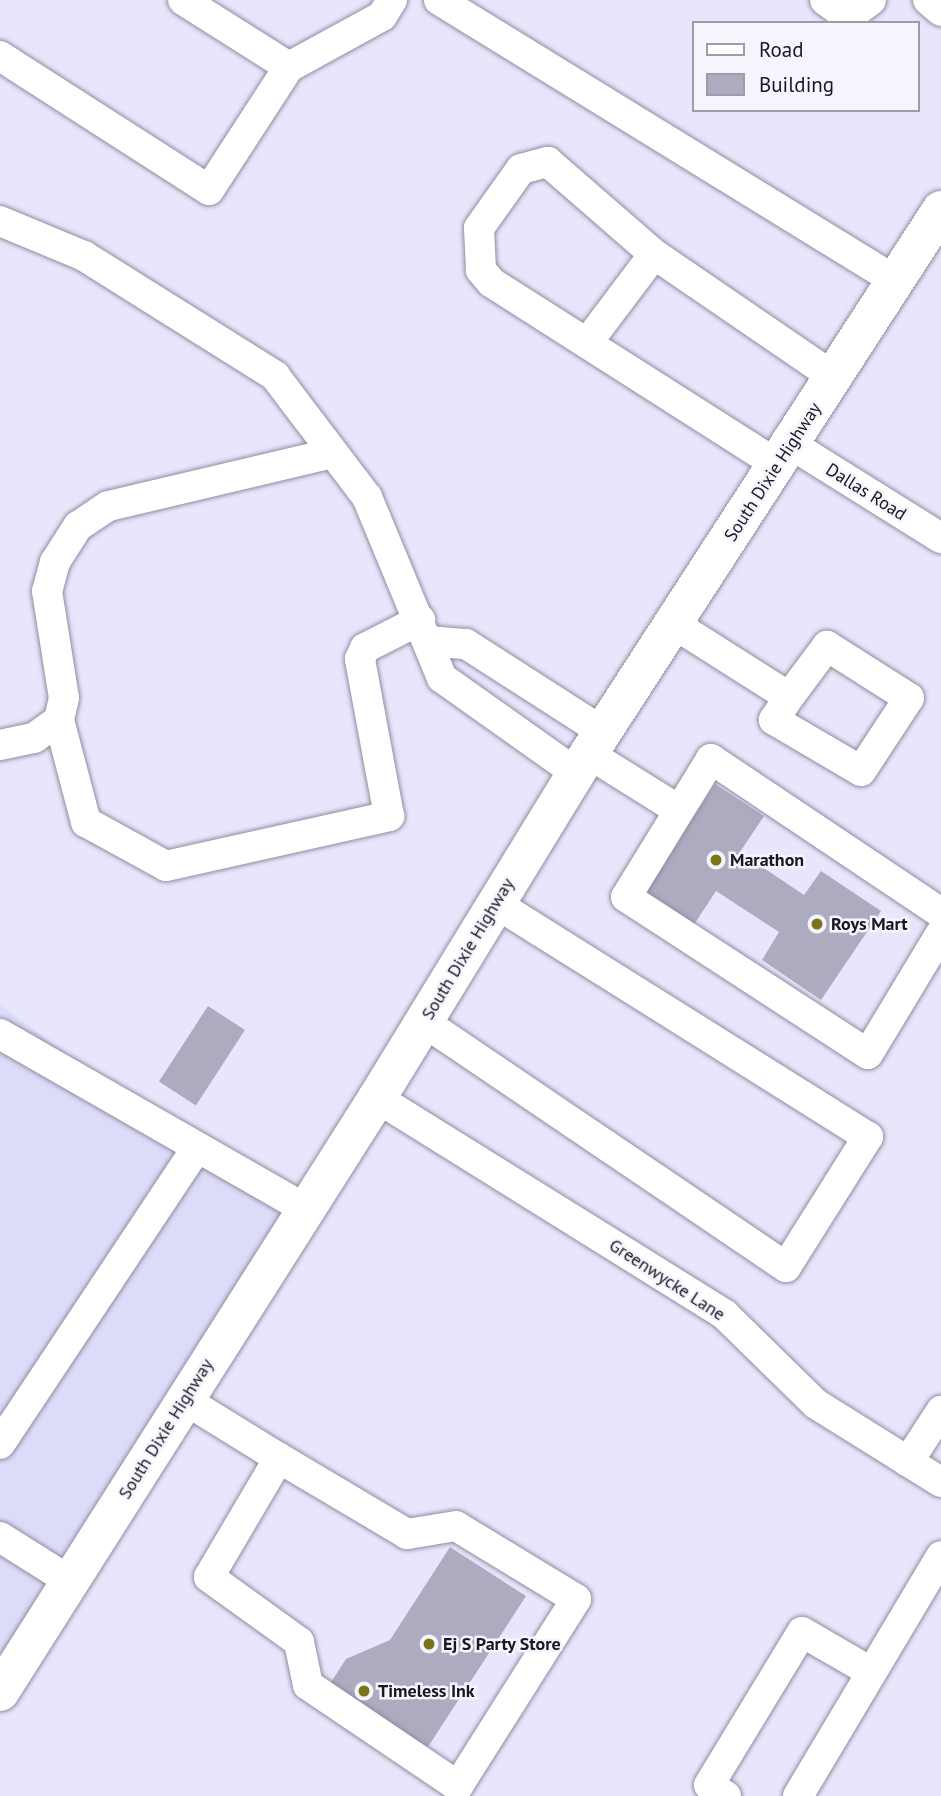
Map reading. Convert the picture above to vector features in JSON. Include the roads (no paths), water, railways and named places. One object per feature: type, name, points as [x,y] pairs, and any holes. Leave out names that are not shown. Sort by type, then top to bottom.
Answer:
[{"type":"main road","name":"South Dixie Highway","points":[[0,1692],[377,1098],[589,753],[835,378],[941,210]]},
{"type":"street","points":[[183,0],[289,67]]},
{"type":"street","points":[[0,56],[209,190],[289,67],[382,16],[393,0]]},
{"type":"street","points":[[439,0],[896,281]]},
{"type":"street","points":[[825,0],[839,10],[855,12],[871,0]]},
{"type":"street","points":[[928,0],[941,11]]},
{"type":"street","name":"Dallas Road","points":[[653,254],[554,166],[533,163],[521,169],[479,228],[481,270],[491,282],[587,343],[785,455],[941,538]]},
{"type":"street","points":[[0,221],[84,256],[275,376],[367,497],[442,678],[589,753],[677,809]]},
{"type":"street","points":[[587,343],[653,254],[835,378]]},
{"type":"street","points":[[333,453],[108,506],[78,526],[55,562],[47,591],[64,698],[59,720],[86,822],[166,866],[389,816],[360,659],[365,648],[424,630],[466,644],[589,753]]},
{"type":"street","points":[[674,624],[789,697]]},
{"type":"street","points":[[827,646],[909,698],[861,771],[774,720],[789,697],[827,646]]},
{"type":"street","points":[[0,746],[34,738],[59,720]]},
{"type":"street","points":[[941,914],[711,759],[677,809],[626,897],[868,1054],[941,933]]},
{"type":"street","points":[[424,1022],[786,1267],[868,1137],[496,904]]},
{"type":"street","points":[[0,1034],[196,1149],[306,1209]]},
{"type":"street","name":"Greenwycke Lane","points":[[377,1098],[725,1315],[816,1404],[941,1482]]},
{"type":"street","points":[[0,1444],[196,1149]]},
{"type":"street","points":[[185,1400],[407,1534],[456,1526],[576,1599],[458,1786],[307,1685],[299,1642],[209,1577],[279,1458]]},
{"type":"street","points":[[908,1462],[941,1410]]},
{"type":"street","points":[[0,1536],[70,1581]]},
{"type":"street","points":[[797,1796],[941,1556]]},
{"type":"street","points":[[726,1796],[709,1785],[802,1632],[871,1672]]},
{"type":"place","name":"Marathon","points":[[716,860]]},
{"type":"place","name":"Roys Mart","points":[[817,924]]},
{"type":"place","name":"Ej S Party Store","points":[[429,1644]]},
{"type":"place","name":"Timeless Ink","points":[[364,1691]]}]
